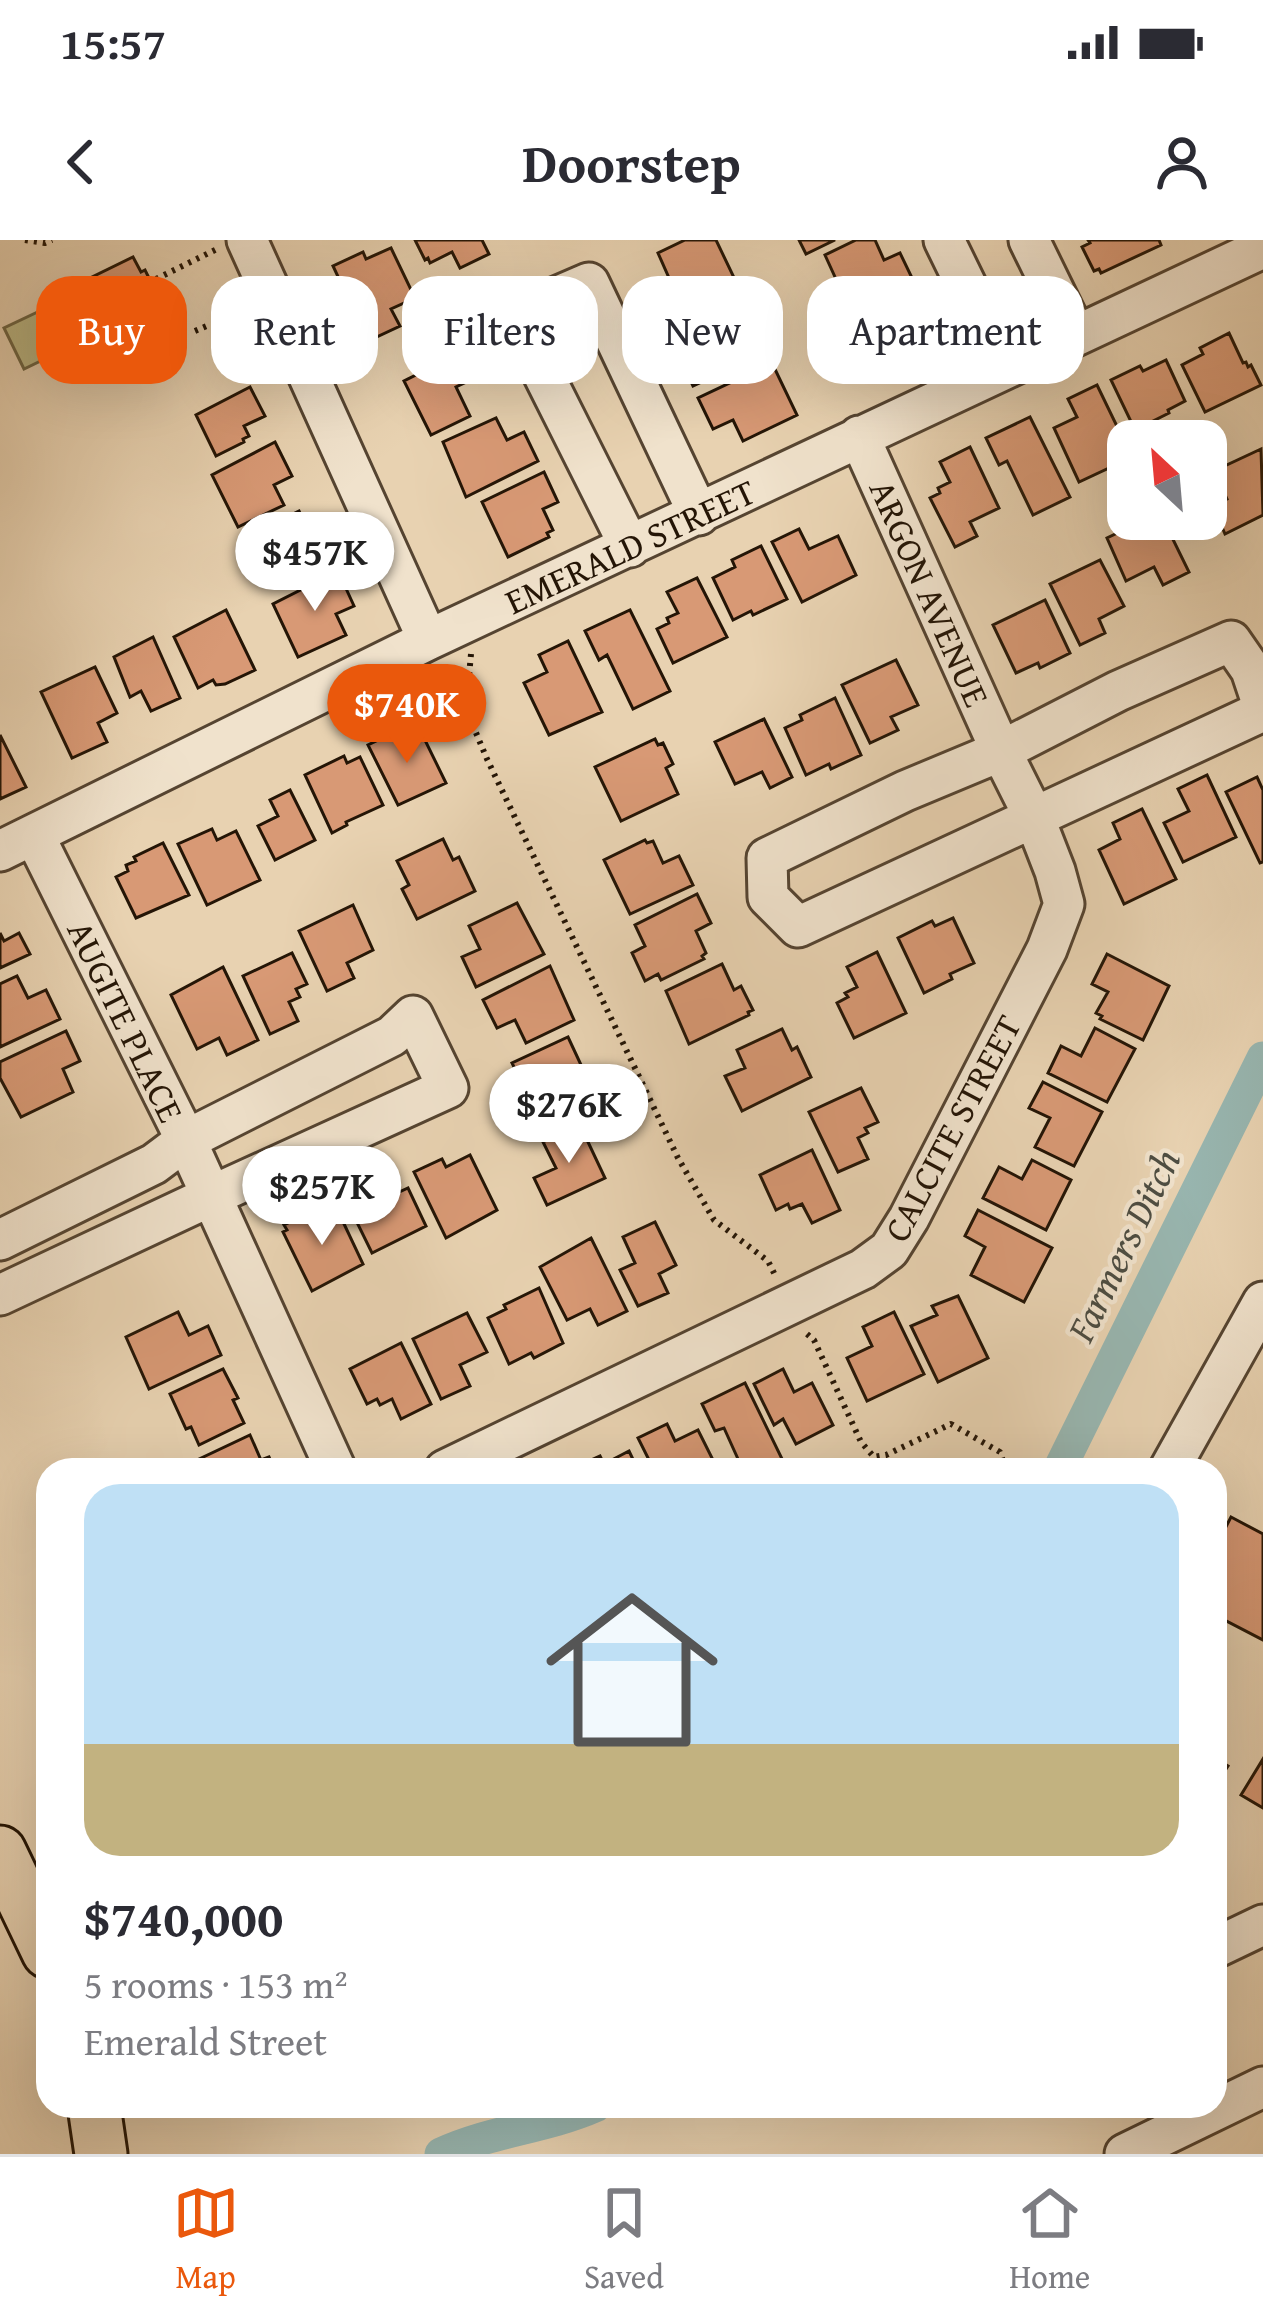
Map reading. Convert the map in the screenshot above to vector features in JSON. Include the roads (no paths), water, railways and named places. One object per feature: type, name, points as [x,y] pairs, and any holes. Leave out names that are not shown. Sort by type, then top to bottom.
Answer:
[{"type":"main road","points":[[0,1852],[36,1927]]},
{"type":"main road","points":[[96,2118],[101,2154]]},
{"type":"street","points":[[944,240],[962,276]]},
{"type":"street","points":[[1029,240],[1047,276]]},
{"type":"street","points":[[232,244],[442,633]]},
{"type":"street","name":"EMERALD STREET","points":[[1084,330],[1263,248]]},
{"type":"street","points":[[630,547],[519,326],[538,305],[589,284],[699,515]]},
{"type":"street","name":"EMERALD STREET","points":[[17,843],[442,633],[970,384]]},
{"type":"street","name":"ARGON AVENUE","points":[[859,436],[1001,751]]},
{"type":"street","points":[[1231,641],[1251,670],[1263,709],[798,927],[768,898],[767,858],[1231,641]]},
{"type":"street","name":"CALCITE STREET","points":[[470,1458],[790,1306],[863,1269],[889,1250],[1047,949],[1064,904],[1034,817],[1001,751]]},
{"type":"street","name":"AUGITE PLACE","points":[[17,843],[186,1140],[331,1458]]},
{"type":"street","points":[[0,1240],[154,1164],[186,1140],[392,1036],[413,1016],[448,1088],[0,1295]]},
{"type":"street","points":[[1176,1458],[1263,1302]]},
{"type":"street","points":[[1227,1942],[1263,1925]]},
{"type":"street","points":[[1227,2104],[1263,2087]]},
{"type":"street","points":[[1125,2154],[1199,2118]]},
{"type":"waterway","name":"Farmers Ditch","points":[[1065,1458],[1263,1058]]},
{"type":"waterway","name":"Farmers Ditch","points":[[441,2154],[562,2118]]}]
